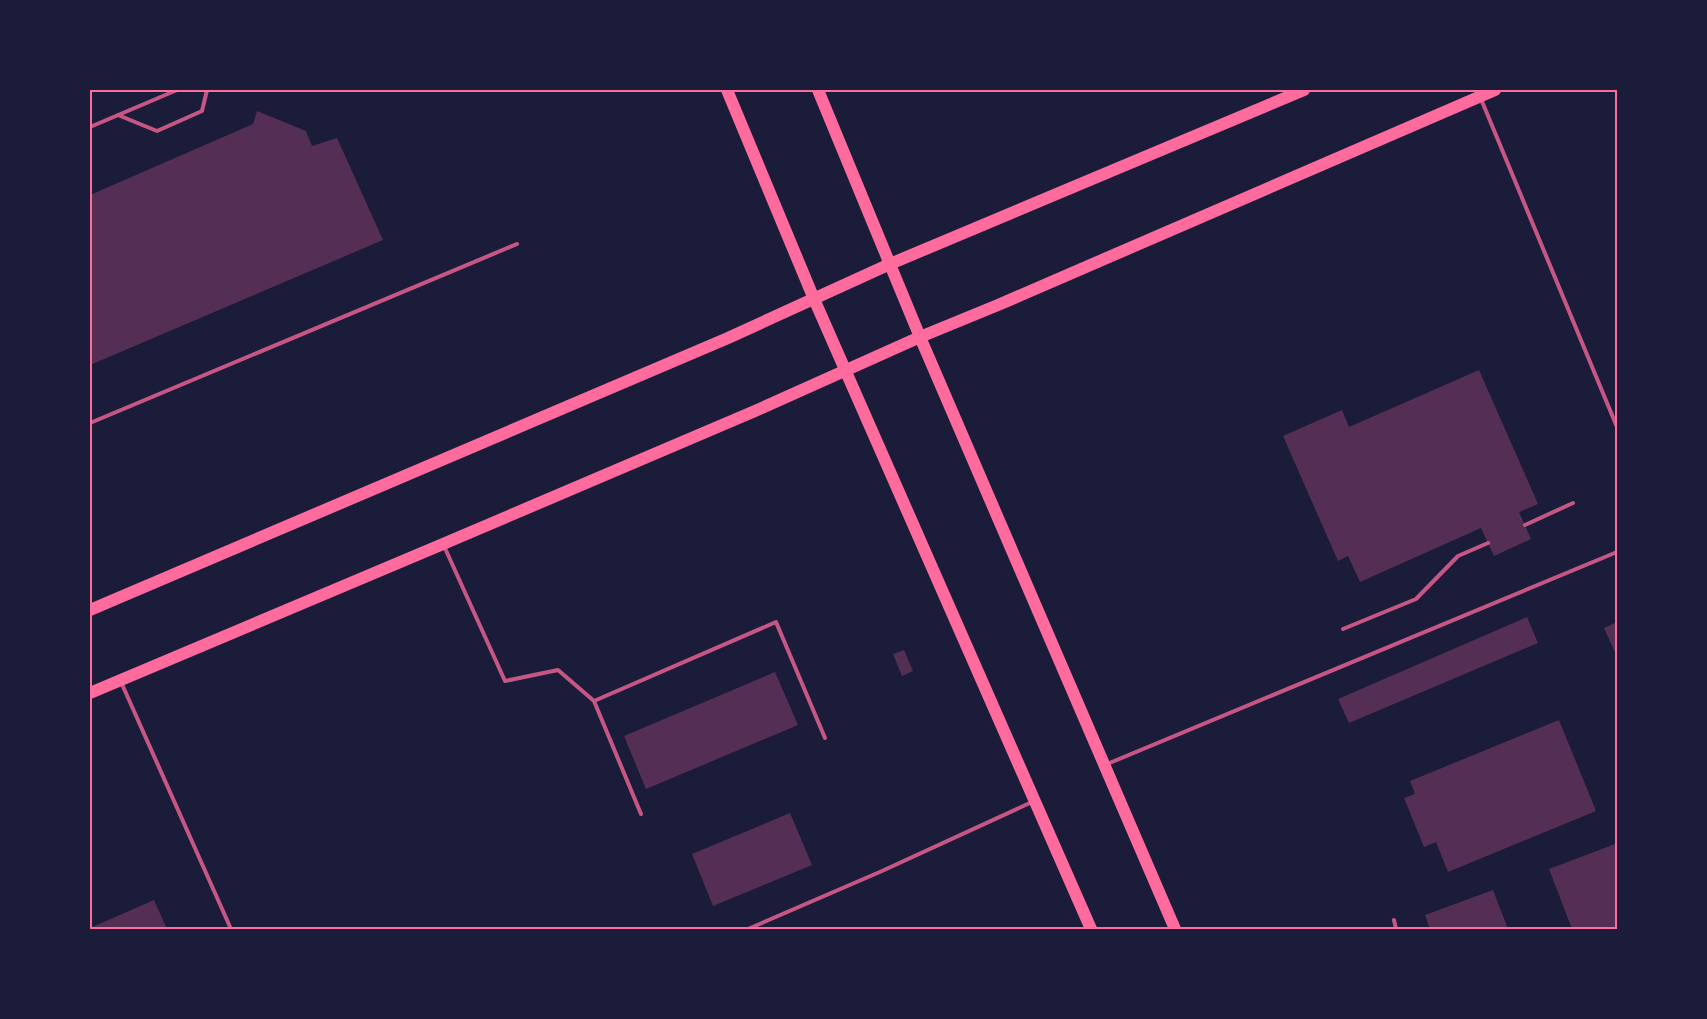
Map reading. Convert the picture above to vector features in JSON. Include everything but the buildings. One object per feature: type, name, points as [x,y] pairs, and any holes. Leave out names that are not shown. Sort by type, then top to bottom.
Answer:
[{"type":"main road","points":[[727,90],[814,299],[1091,929]]},
{"type":"main road","points":[[818,90],[920,337],[1175,929]]},
{"type":"main road","points":[[90,610],[724,339],[890,264],[1304,90]]},
{"type":"main road","points":[[90,692],[755,411],[920,337],[1495,90]]},
{"type":"lane","points":[[90,127],[177,90]]},
{"type":"lane","points":[[118,115],[157,132],[202,111],[207,90]]},
{"type":"lane","points":[[1480,96],[1617,427]]},
{"type":"lane","points":[[90,423],[517,244]]},
{"type":"lane","points":[[1525,525],[1574,503]]},
{"type":"lane","points":[[1343,629],[1416,599],[1458,556],[1488,543]]},
{"type":"lane","points":[[443,544],[504,682],[558,670],[594,701],[641,814]]},
{"type":"lane","points":[[1105,764],[1617,552]]},
{"type":"lane","points":[[594,701],[776,622],[825,738]]},
{"type":"lane","points":[[120,680],[230,929]]},
{"type":"lane","points":[[748,929],[882,871],[1034,801]]},
{"type":"lane","points":[[1394,920],[1396,929]]}]
